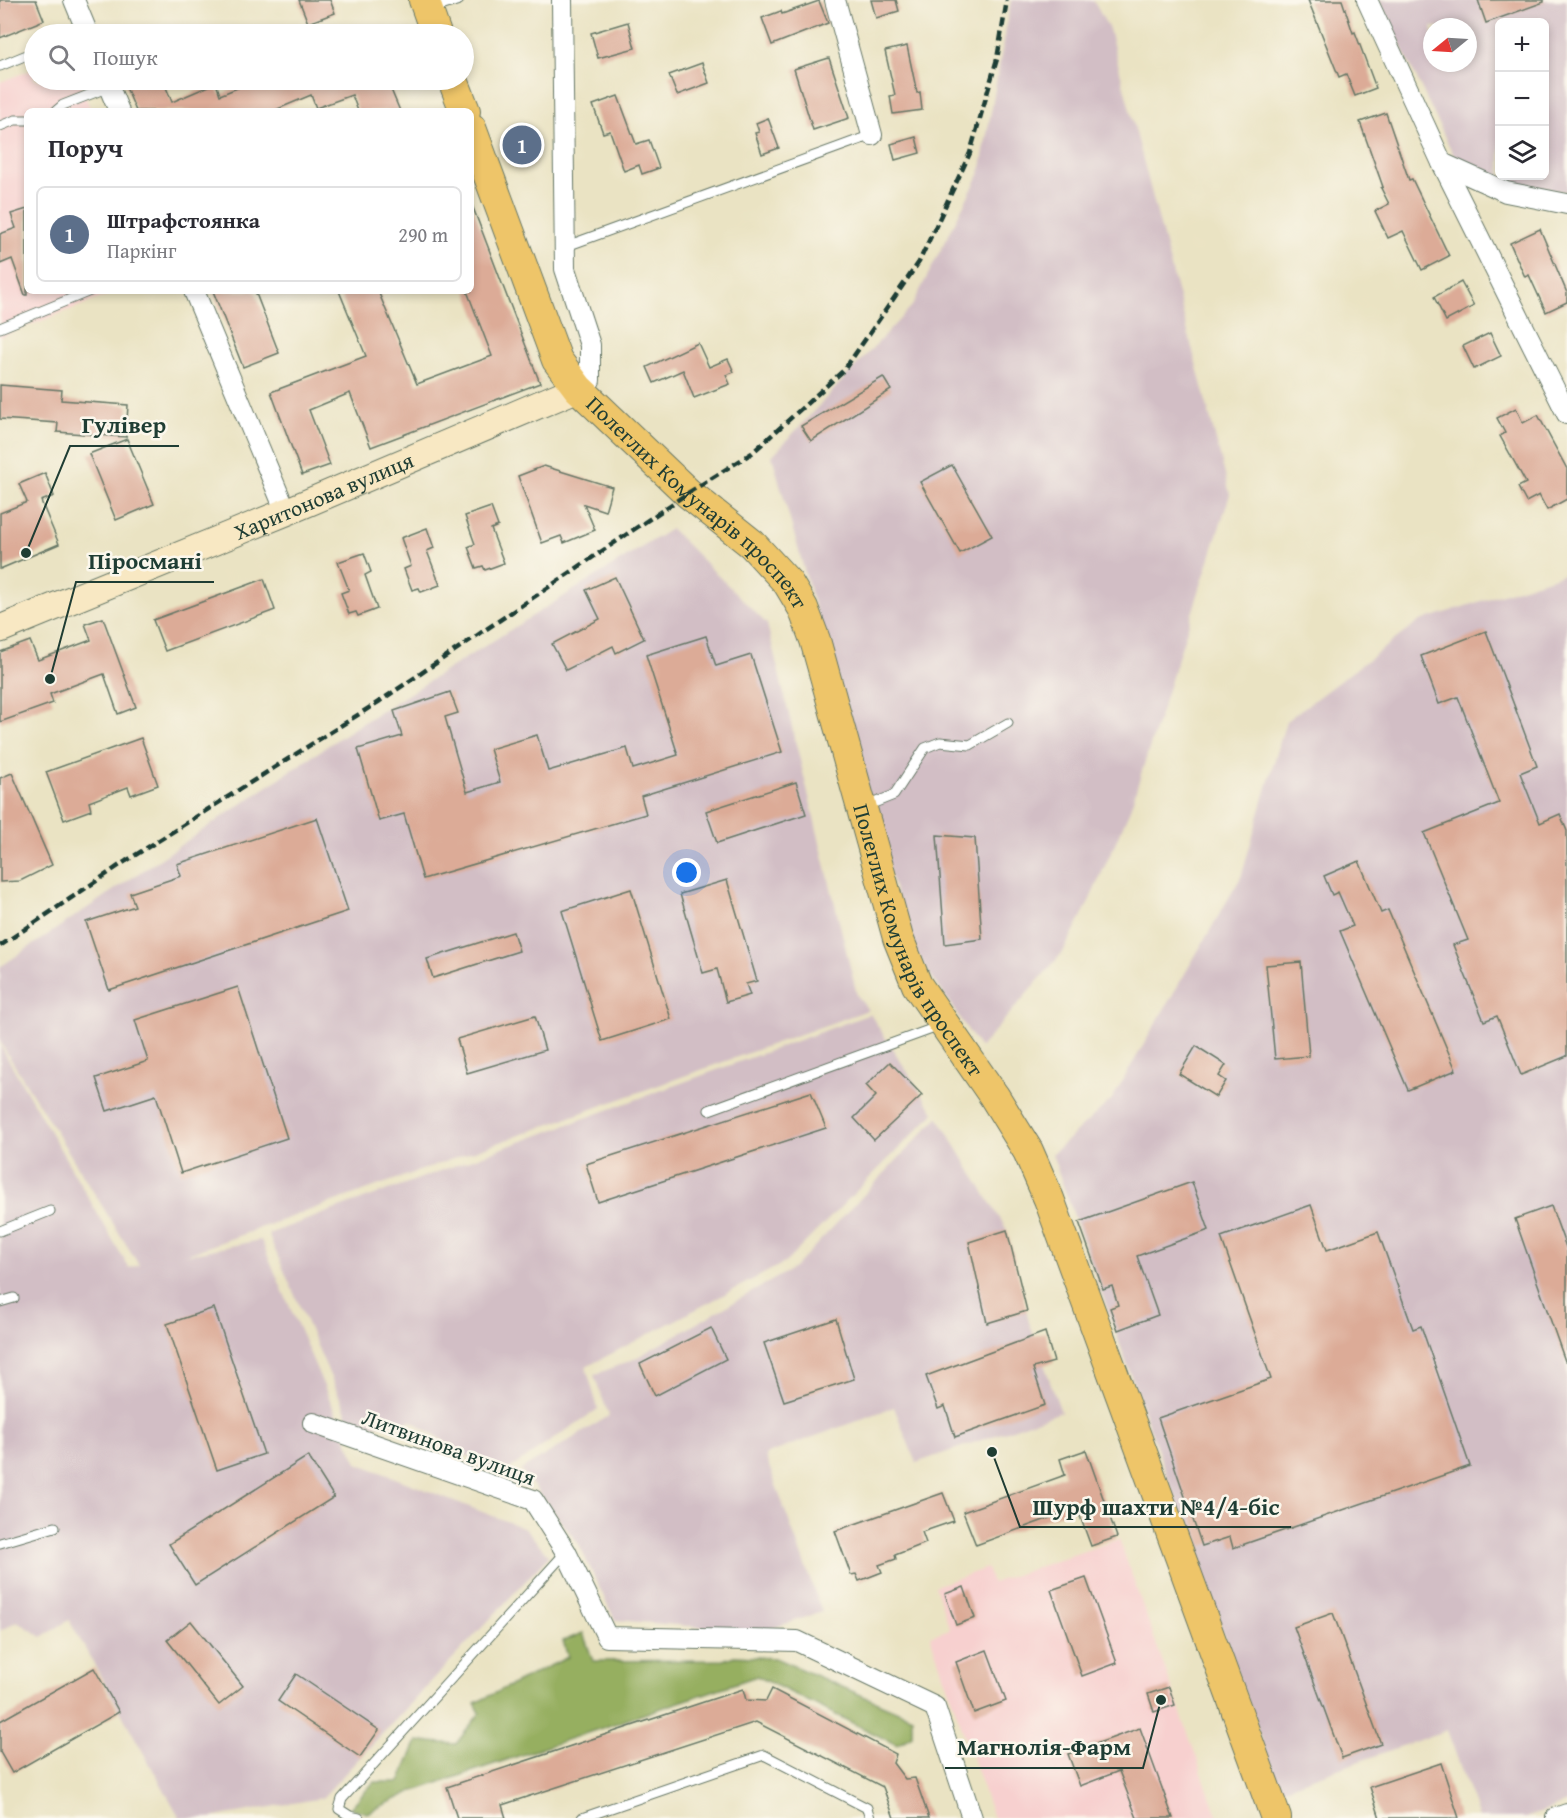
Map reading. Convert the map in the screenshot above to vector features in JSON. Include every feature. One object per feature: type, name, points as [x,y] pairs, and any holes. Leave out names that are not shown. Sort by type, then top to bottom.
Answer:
[{"type":"main road","points":[[457,90],[464,108]]},
{"type":"main road","name":"Полеглих Комунарів проспект","points":[[474,136],[557,360],[578,388],[688,493],[752,544],[788,583],[803,608],[815,640],[898,938],[917,985],[1028,1151],[1049,1199],[1276,1818]]},
{"type":"street","points":[[74,0],[81,24]]},
{"type":"street","points":[[562,0],[565,269],[590,345],[590,380],[578,388]]},
{"type":"street","points":[[835,0],[872,135]]},
{"type":"street","points":[[1367,0],[1442,163],[1567,414]]},
{"type":"street","points":[[110,90],[118,108]]},
{"type":"street","points":[[1442,163],[1506,192],[1567,204]]},
{"type":"street","points":[[195,294],[286,512]]},
{"type":"street","name":"Харитонова вулиця","points":[[0,629],[286,512],[578,388]]},
{"type":"street","name":"Литвинова вулиця","points":[[313,1423],[533,1500],[566,1552],[607,1637],[797,1641],[935,1707],[972,1818]]},
{"type":"street","points":[[1556,1818],[1567,1814]]},
{"type":"lane","points":[[429,15],[459,0]]},
{"type":"lane","points":[[0,66],[24,56]]},
{"type":"lane","points":[[60,108],[93,90]]},
{"type":"lane","points":[[0,126],[15,120],[24,120]]},
{"type":"lane","points":[[564,247],[872,135]]},
{"type":"lane","points":[[0,327],[82,294]]},
{"type":"lane","points":[[862,808],[894,795],[925,748],[940,742],[970,745],[1008,723]]},
{"type":"lane","points":[[709,1110],[945,1024]]},
{"type":"lane","points":[[0,1231],[50,1211]]},
{"type":"lane","points":[[0,1302],[14,1298]]},
{"type":"lane","points":[[0,1543],[54,1527]]},
{"type":"lane","points":[[359,1818],[350,1816],[339,1809],[342,1799],[566,1552]]},
{"type":"lane","points":[[582,1818],[764,1755],[867,1808],[870,1818]]},
{"type":"shaded area","points":[[1011,0],[1093,0],[1109,29],[1230,494],[1129,812],[1087,906],[1063,952],[980,1048],[910,944],[772,456],[912,306],[980,173]]},
{"type":"shaded area","points":[[1379,0],[1567,0],[1567,192],[1510,184],[1502,180],[1549,180],[1549,18],[1495,18],[1495,177],[1455,158]]},
{"type":"shaded area","points":[[24,73],[24,90],[83,90],[90,108],[24,108],[24,294],[110,294],[0,337],[0,82]]},
{"type":"shaded area","points":[[671,529],[767,624],[857,995],[868,1010],[185,1255],[261,1240],[357,1463],[526,1529],[549,1556],[322,1798],[209,1818],[180,1818],[69,1620],[42,1637],[17,1621],[0,1631],[0,1045],[129,1268],[139,1265],[0,1042],[0,967],[351,730]]},
{"type":"shaded area","points":[[1567,573],[1567,1803],[1526,1818],[1479,1818],[1447,1730],[1279,1790],[1052,1154],[1112,1099],[1241,877],[1286,721],[1420,621]]},
{"type":"shaded area","points":[[870,1014],[934,1113],[786,1262],[586,1367],[598,1409],[499,1476],[412,1421],[353,1428],[268,1234]]},
{"type":"shaded area","points":[[938,1117],[1007,1230],[1029,1322],[1061,1412],[916,1463],[894,1407],[765,1455],[822,1612],[760,1632],[615,1620],[578,1543],[521,1470],[609,1416],[594,1375],[634,1359],[794,1268]]},
{"type":"shaded area","points":[[1119,1539],[1218,1818],[993,1818],[930,1636],[950,1629],[935,1586],[987,1568],[992,1583]]},
{"type":"green space","points":[[583,1633],[593,1661],[723,1660],[734,1656],[775,1658],[912,1717],[912,1736],[897,1745],[757,1676],[411,1792],[367,1813],[350,1808],[374,1782],[400,1782],[417,1741],[456,1744],[480,1713],[475,1703],[568,1657],[563,1641]]},
{"type":"building","points":[[0,0],[36,0],[44,20],[34,24],[24,24],[24,28],[0,38]]},
{"type":"building","points":[[299,0],[330,0],[335,13],[308,23]]},
{"type":"building","points":[[871,0],[896,0],[899,11],[876,18]]},
{"type":"building","points":[[1308,0],[1342,0],[1376,88],[1355,96],[1346,74],[1339,77]]},
{"type":"building","points":[[1478,0],[1544,0],[1544,2],[1486,23]]},
{"type":"building","points":[[819,1],[828,23],[772,45],[762,18],[781,11],[782,14]]},
{"type":"building","points":[[628,22],[635,48],[598,58],[591,33]]},
{"type":"building","points":[[907,46],[917,93],[920,92],[922,110],[893,114],[890,96],[895,95],[885,51]]},
{"type":"building","points":[[829,58],[849,118],[813,130],[794,69]]},
{"type":"building","points":[[702,63],[709,83],[677,95],[669,75]]},
{"type":"building","points":[[127,90],[167,90],[172,102],[200,90],[218,90],[220,95],[232,90],[391,90],[399,108],[357,108],[352,95],[316,108],[311,95],[280,108],[135,108]]},
{"type":"building","points":[[618,96],[636,144],[649,140],[659,168],[642,174],[639,165],[624,171],[610,131],[603,133],[593,105]]},
{"type":"building","points":[[1386,113],[1409,180],[1412,179],[1449,256],[1422,270],[1403,231],[1388,238],[1375,211],[1389,204],[1381,188],[1383,187],[1360,122]]},
{"type":"building","points":[[768,118],[779,148],[762,154],[755,133],[759,132],[756,123]]},
{"type":"building","points":[[916,137],[920,153],[895,160],[891,144]]},
{"type":"building","points":[[24,210],[24,292],[12,259],[0,264],[0,234],[16,228],[11,214]]},
{"type":"building","points":[[474,210],[540,383],[371,447],[350,393],[309,410],[330,465],[302,475],[271,392],[366,356],[340,294],[379,294],[417,384],[492,356],[468,294],[474,294]]},
{"type":"building","points":[[1540,229],[1567,293],[1567,302],[1546,312],[1529,275],[1525,277],[1510,243]]},
{"type":"building","points":[[1461,282],[1474,306],[1446,321],[1434,297]]},
{"type":"building","points":[[214,294],[256,294],[279,353],[243,367]]},
{"type":"building","points":[[1490,333],[1501,356],[1474,369],[1463,346]]},
{"type":"building","points":[[698,343],[709,367],[728,359],[734,372],[726,375],[730,384],[694,398],[683,370],[654,383],[647,367]]},
{"type":"building","points":[[883,377],[891,390],[811,441],[801,426]]},
{"type":"building","points":[[0,385],[62,390],[61,400],[128,405],[126,437],[57,432],[58,423],[0,419]]},
{"type":"building","points":[[1516,408],[1523,423],[1538,415],[1567,469],[1567,499],[1547,510],[1539,495],[1526,502],[1518,487],[1526,483],[1500,436],[1505,433],[1497,418]]},
{"type":"building","points":[[127,439],[154,504],[116,520],[89,454]]},
{"type":"building","points":[[952,465],[992,536],[960,553],[920,482]]},
{"type":"building","points":[[544,466],[612,487],[605,511],[584,504],[595,530],[564,543],[561,536],[542,543],[518,476]]},
{"type":"building","points":[[45,473],[54,496],[41,501],[59,544],[0,569],[0,513],[27,502],[19,484]]},
{"type":"building","points":[[491,507],[498,526],[491,529],[504,563],[485,570],[483,566],[476,568],[468,547],[475,544],[465,516]]},
{"type":"building","points":[[427,528],[434,548],[427,551],[440,585],[421,592],[419,588],[412,590],[404,569],[411,566],[401,538]]},
{"type":"building","points":[[364,553],[371,572],[365,575],[377,609],[358,616],[356,612],[349,614],[341,593],[349,590],[338,562]]},
{"type":"building","points":[[615,577],[644,639],[616,653],[613,646],[566,670],[552,644],[600,619],[586,590]]},
{"type":"building","points":[[264,579],[275,610],[165,651],[153,620]]},
{"type":"building","points":[[103,618],[136,707],[118,714],[104,674],[50,694],[53,703],[0,722],[0,652],[30,641],[38,660],[91,640],[85,624]]},
{"type":"building","points":[[1486,631],[1537,766],[1520,773],[1540,823],[1560,814],[1567,831],[1567,1056],[1521,1075],[1497,1016],[1484,1021],[1453,945],[1468,940],[1424,833],[1499,803],[1458,697],[1439,704],[1421,656]]},
{"type":"building","points":[[706,636],[716,666],[751,655],[782,752],[641,796],[646,814],[423,879],[404,814],[379,821],[358,749],[402,736],[394,711],[450,692],[458,713],[445,717],[467,792],[500,782],[490,749],[537,735],[548,771],[627,748],[633,769],[678,755],[646,655]]},
{"type":"building","points":[[141,738],[158,785],[131,795],[128,787],[89,802],[91,810],[64,820],[46,772]]},
{"type":"building","points":[[12,773],[52,865],[20,881],[0,882],[0,778]]},
{"type":"building","points":[[796,782],[806,814],[717,843],[706,811]]},
{"type":"building","points":[[317,818],[348,911],[109,990],[86,922],[135,906],[130,893],[181,876],[177,864]]},
{"type":"building","points":[[937,835],[975,838],[982,939],[945,944]]},
{"type":"building","points":[[1359,861],[1381,913],[1388,910],[1456,1070],[1408,1090],[1340,931],[1353,926],[1338,892],[1332,895],[1324,876]]},
{"type":"building","points":[[727,880],[757,981],[746,984],[750,995],[726,1002],[717,969],[703,973],[680,894]]},
{"type":"building","points":[[631,889],[671,1019],[602,1041],[562,911]]},
{"type":"building","points":[[513,932],[519,951],[433,978],[427,959]]},
{"type":"building","points":[[1301,962],[1309,1056],[1275,1059],[1266,965]]},
{"type":"building","points":[[238,987],[287,1138],[181,1173],[156,1095],[107,1111],[96,1078],[148,1061],[135,1020]]},
{"type":"building","points":[[535,1016],[545,1050],[467,1073],[457,1039]]},
{"type":"building","points":[[1196,1046],[1226,1065],[1219,1076],[1226,1081],[1216,1097],[1179,1074]]},
{"type":"building","points":[[890,1062],[922,1095],[874,1140],[854,1118],[876,1096],[866,1085]]},
{"type":"building","points":[[811,1092],[826,1128],[598,1202],[586,1164]]},
{"type":"building","points":[[1192,1182],[1209,1230],[1137,1256],[1158,1315],[1118,1330],[1110,1308],[1118,1305],[1112,1286],[1103,1289],[1079,1222]]},
{"type":"building","points":[[1311,1205],[1327,1250],[1378,1232],[1413,1329],[1421,1326],[1470,1466],[1233,1548],[1230,1537],[1202,1546],[1158,1418],[1271,1379],[1221,1237]]},
{"type":"building","points":[[1551,1206],[1567,1250],[1567,1361],[1565,1361],[1515,1219]]},
{"type":"building","points":[[1007,1230],[1027,1311],[987,1323],[969,1242]]},
{"type":"building","points":[[214,1308],[264,1454],[217,1470],[167,1324]]},
{"type":"building","points":[[836,1319],[854,1379],[784,1401],[764,1343]]},
{"type":"building","points":[[711,1328],[726,1359],[655,1396],[640,1364]]},
{"type":"building","points":[[1045,1332],[1054,1362],[1033,1368],[1045,1405],[955,1437],[945,1406],[938,1409],[926,1376]]},
{"type":"building","points":[[1086,1450],[1117,1537],[1091,1546],[1077,1508],[976,1545],[963,1512],[1065,1475],[1060,1459]]},
{"type":"building","points":[[308,1456],[334,1497],[195,1585],[169,1544]]},
{"type":"building","points":[[943,1493],[954,1521],[922,1532],[926,1543],[895,1555],[896,1559],[879,1565],[882,1572],[859,1581],[856,1574],[851,1575],[835,1531]]},
{"type":"building","points":[[1086,1578],[1117,1663],[1082,1676],[1051,1590]]},
{"type":"building","points":[[964,1587],[975,1618],[956,1625],[945,1594]]},
{"type":"building","points":[[1333,1613],[1381,1744],[1342,1758],[1294,1627]]},
{"type":"building","points":[[191,1621],[243,1686],[219,1705],[167,1640]]},
{"type":"building","points":[[987,1650],[1006,1701],[974,1713],[956,1662]]},
{"type":"building","points":[[94,1668],[119,1712],[12,1773],[0,1752],[0,1721]]},
{"type":"building","points":[[296,1674],[379,1730],[360,1757],[278,1701]]},
{"type":"building","points":[[1169,1687],[1175,1705],[1154,1712],[1148,1694]]},
{"type":"building","points":[[743,1689],[746,1700],[766,1701],[772,1689],[896,1754],[893,1763],[905,1779],[915,1778],[929,1818],[894,1818],[883,1787],[756,1722],[502,1805],[506,1818],[457,1818],[447,1787]]},
{"type":"building","points":[[1140,1728],[1173,1818],[1137,1818],[1119,1771],[1080,1786],[1068,1754]]},
{"type":"building","points":[[1441,1763],[1459,1818],[1380,1818],[1370,1787]]},
{"type":"railway","points":[[0,946],[126,861],[380,701],[688,493],[752,453],[844,370],[919,262],[970,153],[997,59],[1007,0]]},
{"type":"place","name":"Штрафстоянка","points":[[522,145]]},
{"type":"place","name":"Гулівер","points":[[26,553]]},
{"type":"place","name":"Піросмані","points":[[50,679]]},
{"type":"place","name":"Шурф шахти №4/4-біс","points":[[992,1452]]},
{"type":"place","name":"Магнолія-Фарм","points":[[1161,1700]]}]
